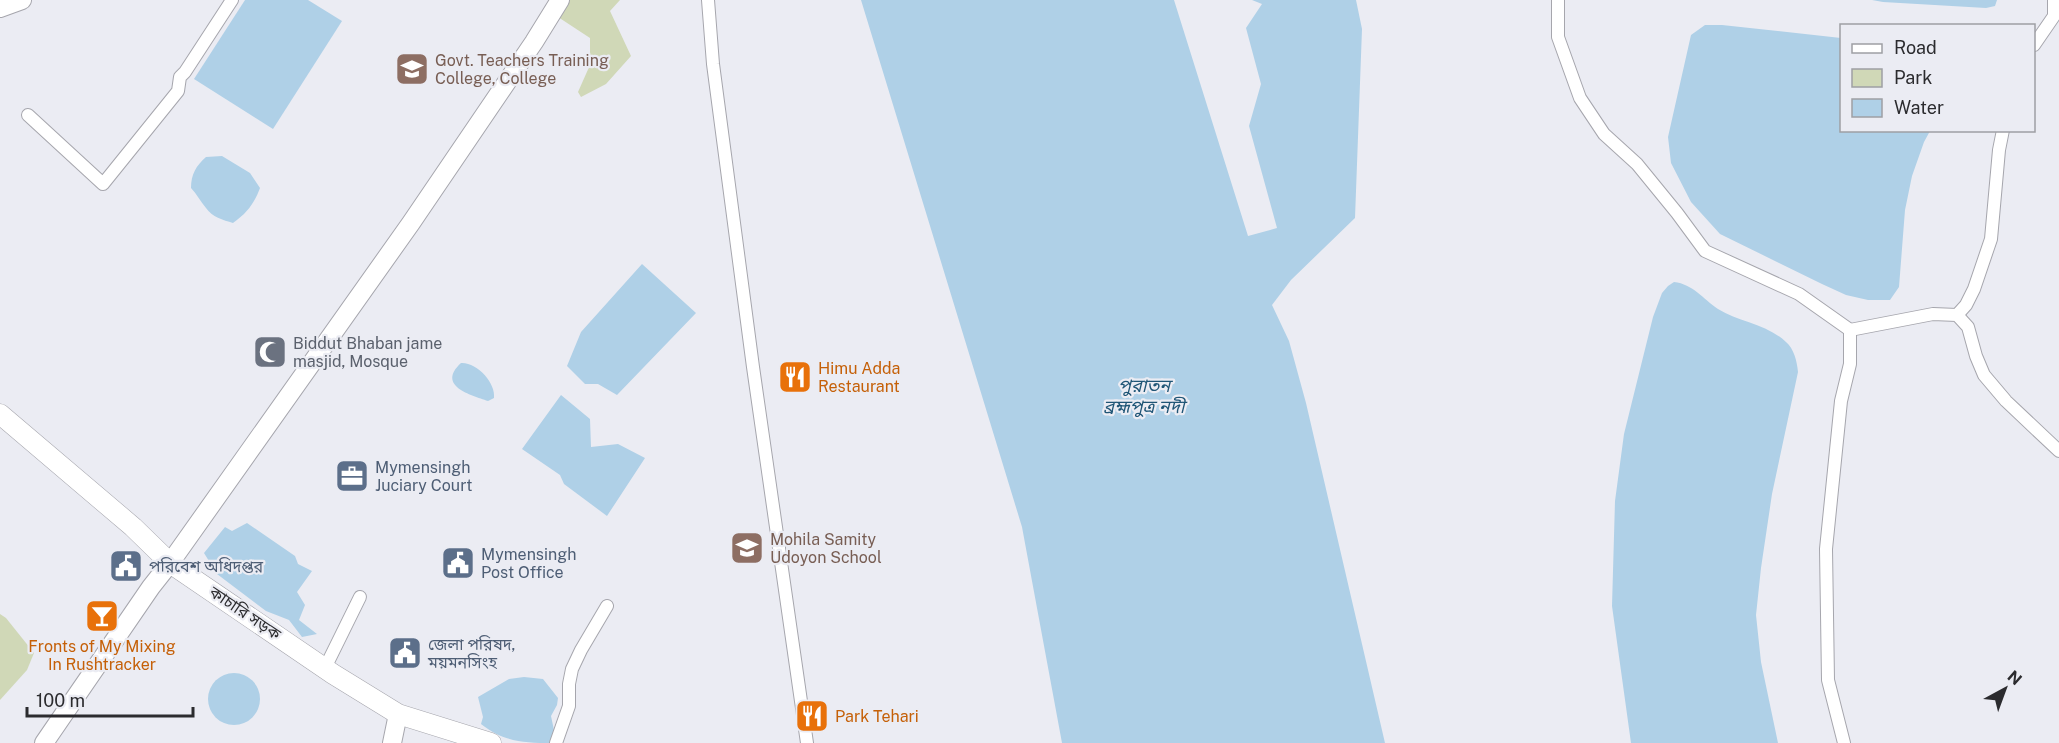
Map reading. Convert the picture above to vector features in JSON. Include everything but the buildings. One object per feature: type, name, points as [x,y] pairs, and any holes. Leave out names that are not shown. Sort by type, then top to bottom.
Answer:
[{"type":"main road","name":"কাচারি সড়ক","points":[[0,414],[133,527],[170,563],[325,668],[398,714],[490,743]]},
{"type":"street","points":[[0,8],[22,0]]},
{"type":"street","points":[[28,115],[103,184],[178,91],[180,77],[232,0]]},
{"type":"street","points":[[44,743],[151,586],[170,563],[411,222],[534,42],[560,0]]},
{"type":"street","points":[[708,0],[713,64],[750,344],[807,743]]},
{"type":"street","points":[[1558,0],[1558,37],[1580,98],[1604,135],[1637,164],[1705,251],[1799,294],[1850,330],[1933,314],[1957,315],[1968,327],[1984,375],[2006,400],[2059,451]]},
{"type":"street","points":[[2035,44],[2054,16],[2054,0]]},
{"type":"street","points":[[1957,315],[1966,305],[1974,289],[1991,239],[2003,132]]},
{"type":"street","points":[[1844,743],[1828,680],[1826,549],[1841,401],[1850,364],[1850,330]]},
{"type":"street","points":[[325,668],[360,597]]},
{"type":"street","points":[[556,743],[569,706],[572,669],[608,606]]},
{"type":"street","points":[[392,743],[398,714]]},
{"type":"green space","points":[[569,0],[620,0],[610,11],[631,56],[606,84],[581,97],[578,92],[590,65],[590,38],[558,17]]},
{"type":"green space","points":[[0,614],[6,618],[34,653],[27,670],[0,700]]},
{"type":"water","points":[[245,0],[308,0],[342,21],[273,129],[194,79]]},
{"type":"water","name":"পুরাতন ব্রহ্মপুত্র নদী","points":[[861,0],[1174,0],[1248,236],[1277,228],[1249,126],[1261,84],[1246,28],[1262,4],[1252,0],[1356,0],[1362,29],[1355,218],[1291,280],[1272,305],[1289,341],[1306,403],[1385,743],[1062,743],[1022,527]]},
{"type":"water","points":[[1872,0],[1997,0],[1995,6],[1986,8]]},
{"type":"water","points":[[1705,25],[1722,25],[1840,38],[1840,132],[1929,132],[1912,176],[1905,210],[1899,287],[1890,300],[1868,300],[1846,295],[1720,234],[1691,202],[1671,163],[1668,137],[1691,35]]},
{"type":"water","points":[[222,156],[250,173],[260,188],[250,208],[233,223],[211,214],[191,188],[193,174],[202,160],[206,157]]},
{"type":"water","points":[[642,264],[696,313],[617,395],[598,384],[585,384],[567,366],[581,332]]},
{"type":"water","points":[[1674,282],[1692,289],[1718,309],[1778,336],[1791,348],[1797,364],[1798,372],[1772,494],[1756,615],[1761,662],[1778,743],[1631,743],[1612,606],[1615,501],[1624,434],[1653,317],[1662,293]]},
{"type":"water","points":[[461,363],[473,366],[484,374],[492,386],[494,398],[488,401],[473,396],[454,384],[452,378],[454,371]]},
{"type":"water","points":[[561,395],[590,419],[591,447],[618,444],[645,458],[607,516],[564,484],[560,475],[522,449]]},
{"type":"water","points":[[247,523],[295,556],[298,564],[312,571],[297,592],[305,605],[299,620],[317,634],[302,637],[289,620],[266,611],[217,574],[204,553],[225,527],[232,531]]},
{"type":"water","points":[[234,673],[244,675],[252,681],[258,689],[260,699],[258,709],[252,717],[244,723],[234,725],[224,723],[216,717],[210,709],[208,699],[210,689],[216,681],[224,675]]},
{"type":"water","points":[[524,677],[543,679],[558,698],[551,716],[555,735],[552,743],[532,743],[506,738],[481,724],[483,717],[478,697],[509,679]]},
{"type":"place","name":"Govt. Teachers Training College, College","points":[[412,69]]},
{"type":"place","name":"Biddut Bhaban jame masjid, Mosque","points":[[270,352]]},
{"type":"place","name":"Himu Adda Restaurant","points":[[795,377]]},
{"type":"place","name":"Mymensingh Juciary Court","points":[[352,476]]},
{"type":"place","name":"Mohila Samity Udoyon School","points":[[747,548]]},
{"type":"place","name":"Mymensingh Post Office","points":[[458,563]]},
{"type":"place","name":"পরিবেশ অধিদপ্তর","points":[[126,566]]},
{"type":"place","name":"Fronts of My Mixing In Rushtracker","points":[[102,616]]},
{"type":"place","name":"জেলা পরিষদ, ময়মনসিংহ","points":[[405,653]]},
{"type":"place","name":"Park Tehari","points":[[812,716]]}]
